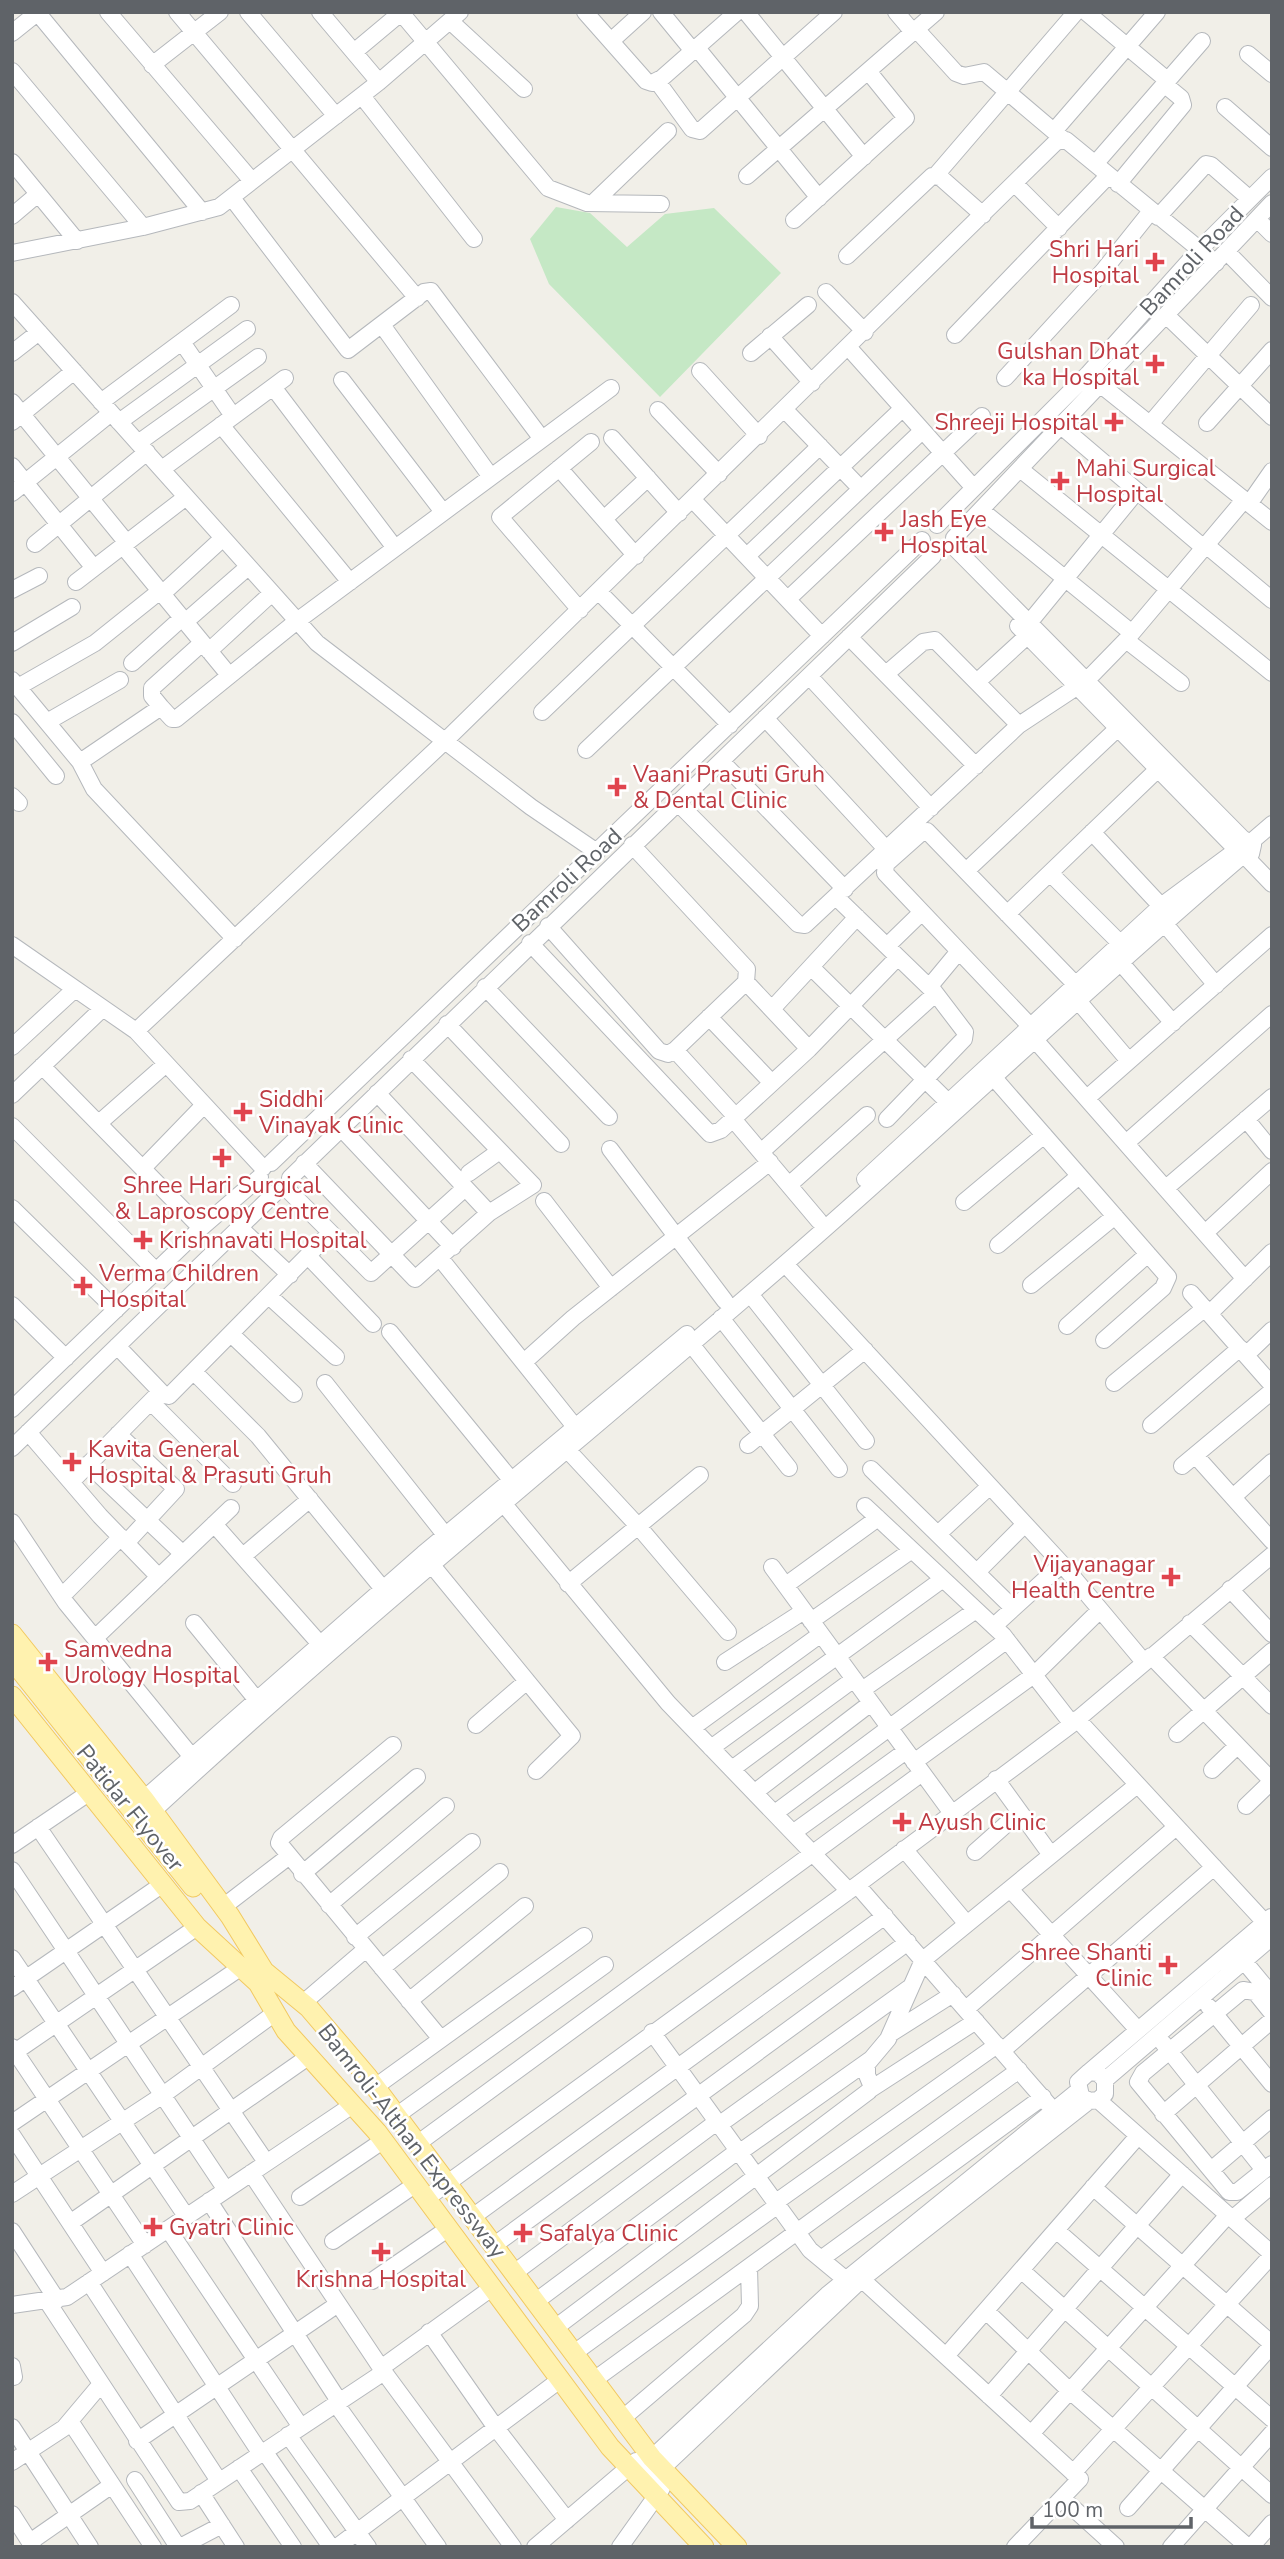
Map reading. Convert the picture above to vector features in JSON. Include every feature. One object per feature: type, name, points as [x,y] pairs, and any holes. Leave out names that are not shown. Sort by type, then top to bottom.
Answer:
[{"type":"main road","points":[[12,1633],[149,1805],[212,1921]]},
{"type":"main road","name":"Patidar Flyover","points":[[12,1660],[212,1921],[234,1963],[261,1977]]},
{"type":"main road","name":"Patidar Flyover","points":[[12,1681],[212,1921],[253,1950]]},
{"type":"main road","points":[[15,1705],[90,1792],[163,1884],[212,1921]]},
{"type":"main road","name":"Bamroli-Althan Expressway","points":[[253,1950],[261,1977],[303,2003],[375,2087],[389,2127],[431,2189],[649,2473],[721,2547]]},
{"type":"main road","points":[[261,1977],[275,2013],[308,2057],[351,2106],[389,2127]]},
{"type":"main road","points":[[261,1977],[357,2078],[389,2127]]},
{"type":"main road","name":"Bamroli-Althan Expressway","points":[[389,2127],[417,2144],[431,2189],[471,2218],[623,2418],[649,2473],[737,2547]]},
{"type":"main road","points":[[431,2189],[449,2228],[610,2447],[649,2473],[693,2543]]},
{"type":"street","points":[[108,12],[253,181]]},
{"type":"street","points":[[177,12],[417,298]]},
{"type":"street","points":[[152,65],[220,12]]},
{"type":"street","points":[[248,12],[336,116]]},
{"type":"street","points":[[320,12],[379,82]]},
{"type":"street","points":[[585,12],[646,81],[657,81],[738,13],[784,57],[864,157]]},
{"type":"street","points":[[611,41],[643,12]]},
{"type":"street","points":[[661,12],[738,98],[819,198]]},
{"type":"street","points":[[657,81],[696,132],[834,12]]},
{"type":"street","points":[[896,12],[956,73],[964,76],[985,72],[1154,214],[1200,250],[1221,257],[1272,298]]},
{"type":"street","points":[[747,176],[936,12]]},
{"type":"street","points":[[847,256],[927,178],[936,175],[1076,12]]},
{"type":"street","points":[[955,335],[1059,228],[1113,180],[1183,105],[1183,99],[1128,46],[1087,12]]},
{"type":"street","points":[[136,1031],[444,742],[983,215],[1056,142],[1157,12]]},
{"type":"street","points":[[12,33],[37,13],[202,212]]},
{"type":"street","points":[[354,52],[400,15],[548,188],[593,203],[661,204]]},
{"type":"street","points":[[12,253],[143,227],[219,207],[362,96],[455,17],[524,89]]},
{"type":"street","points":[[1095,164],[1202,41]]},
{"type":"street","points":[[1248,54],[1272,74]]},
{"type":"street","points":[[12,71],[143,227]]},
{"type":"street","points":[[794,220],[906,118],[868,71]]},
{"type":"street","points":[[362,96],[474,239]]},
{"type":"street","points":[[1225,107],[1272,148]]},
{"type":"street","points":[[593,203],[668,131]]},
{"type":"street","points":[[12,162],[77,240]]},
{"type":"street","points":[[1005,378],[1154,214],[1206,164],[1211,165],[1250,199]]},
{"type":"street","points":[[936,175],[983,215]]},
{"type":"street","name":"Bamroli Road","points":[[14,1404],[265,1169],[922,540],[926,531],[937,525],[1088,374],[1200,250],[1272,177]]},
{"type":"street","points":[[1014,184],[1059,228]]},
{"type":"street","points":[[12,216],[38,194]]},
{"type":"street","points":[[232,198],[348,349],[417,298],[428,291],[433,293],[542,439]]},
{"type":"street","name":"Bamroli Road","points":[[283,1186],[530,943],[808,676],[947,549],[1272,203]]},
{"type":"street","points":[[1257,219],[1272,234]]},
{"type":"street","points":[[826,292],[865,332]]},
{"type":"street","points":[[12,302],[317,643],[444,742],[597,852]]},
{"type":"street","points":[[19,488],[111,412],[182,342],[232,305]]},
{"type":"street","points":[[751,353],[808,305]]},
{"type":"street","points":[[1150,424],[1251,305]]},
{"type":"street","points":[[1166,316],[1272,417]]},
{"type":"street","points":[[382,325],[491,477]]},
{"type":"street","points":[[111,412],[198,365],[247,329]]},
{"type":"street","points":[[12,353],[39,332]]},
{"type":"street","points":[[770,336],[812,383]]},
{"type":"street","points":[[182,342],[214,388],[227,421],[349,582]]},
{"type":"street","points":[[849,348],[974,488]]},
{"type":"street","points":[[36,544],[91,499],[142,448],[214,388],[258,357]]},
{"type":"street","points":[[1207,423],[1270,357]]},
{"type":"street","points":[[74,371],[16,413],[58,458],[161,593],[229,675]]},
{"type":"street","points":[[699,371],[759,436]]},
{"type":"street","points":[[342,380],[443,512]]},
{"type":"street","points":[[162,469],[279,382],[395,548]]},
{"type":"street","points":[[1101,385],[1272,522]]},
{"type":"street","points":[[272,593],[152,688],[152,696],[172,719],[176,719],[297,621],[611,388]]},
{"type":"street","points":[[748,555],[902,409]]},
{"type":"street","points":[[658,410],[719,474]]},
{"type":"street","points":[[785,410],[861,489]]},
{"type":"street","points":[[788,599],[982,416]]},
{"type":"street","points":[[1061,426],[1272,600]]},
{"type":"street","points":[[586,750],[922,431]]},
{"type":"street","points":[[612,438],[679,513]]},
{"type":"street","points":[[580,610],[500,520],[502,514],[592,442]]},
{"type":"street","points":[[542,712],[820,446]]},
{"type":"street","points":[[12,466],[19,488],[60,525],[94,568]]},
{"type":"street","points":[[559,468],[636,556]]},
{"type":"street","points":[[1020,469],[1270,667]]},
{"type":"street","points":[[677,802],[799,924],[806,925],[1019,725],[1080,683],[1129,637],[1272,471]]},
{"type":"street","points":[[604,519],[648,478]]},
{"type":"street","points":[[978,681],[1028,629],[1065,578],[1138,491]]},
{"type":"street","points":[[76,582],[186,497]]},
{"type":"street","points":[[693,500],[769,577],[822,636]]},
{"type":"street","points":[[981,510],[1065,578],[1181,683]]},
{"type":"street","points":[[937,525],[948,528],[947,549]]},
{"type":"street","points":[[223,538],[161,593],[94,642],[15,683],[80,762],[94,789],[234,939]]},
{"type":"street","points":[[922,540],[925,549],[947,549],[1243,849],[1272,884]]},
{"type":"street","points":[[132,663],[248,567]]},
{"type":"street","points":[[12,590],[39,576]]},
{"type":"street","points":[[599,592],[730,724]]},
{"type":"street","points":[[12,643],[72,607]]},
{"type":"street","points":[[849,637],[976,766]]},
{"type":"street","points":[[886,674],[930,639],[978,681],[1019,725]]},
{"type":"street","points":[[808,676],[932,808]]},
{"type":"street","points":[[47,722],[120,680]]},
{"type":"street","points":[[1080,683],[1116,729],[1157,770],[1243,849],[1272,871]]},
{"type":"street","points":[[80,762],[162,707]]},
{"type":"street","points":[[765,718],[887,850]]},
{"type":"street","points":[[12,722],[56,776]]},
{"type":"street","points":[[966,871],[1116,729]]},
{"type":"street","points":[[721,761],[841,893],[857,917],[933,992],[965,1035],[887,1119]]},
{"type":"street","points":[[1007,914],[1157,770]]},
{"type":"street","points":[[1078,994],[1121,963],[1272,824]]},
{"type":"street","points":[[1129,1061],[1078,994],[1007,914],[925,831],[888,862],[885,873],[1034,1034],[1245,1279]]},
{"type":"street","points":[[1092,832],[1161,906]]},
{"type":"street","points":[[548,926],[659,1051],[668,1054],[746,982],[748,976],[743,963],[632,845]]},
{"type":"street","points":[[149,1805],[192,1757],[256,1699],[383,1589],[427,1559],[446,1536],[500,1500],[512,1481],[564,1446],[576,1427],[819,1221],[949,1103],[1034,1034],[1078,994],[1161,906],[1243,849]]},
{"type":"street","points":[[1049,873],[1122,946]]},
{"type":"street","points":[[530,943],[705,1131],[716,1133],[809,1049],[850,1006],[922,912]]},
{"type":"street","points":[[772,1009],[857,917]]},
{"type":"street","points":[[1164,923],[1216,985]]},
{"type":"street","points":[[1087,1098],[1272,935]]},
{"type":"street","points":[[12,945],[136,1031],[265,1169],[265,1189],[283,1186]]},
{"type":"street","points":[[933,992],[931,983],[959,951]]},
{"type":"street","points":[[1121,963],[1173,1023]]},
{"type":"street","points":[[811,967],[949,1103]]},
{"type":"street","points":[[746,982],[809,1049]]},
{"type":"street","points":[[485,987],[609,1117]]},
{"type":"street","points":[[12,1047],[75,989]]},
{"type":"street","points":[[524,1362],[675,1238],[766,1157],[933,992]]},
{"type":"street","points":[[12,1095],[103,1009]]},
{"type":"street","points":[[1126,1143],[1272,1014]]},
{"type":"street","points":[[709,1017],[772,1083]]},
{"type":"street","points":[[447,1024],[561,1144]]},
{"type":"street","points":[[149,1805],[264,1708],[427,1559],[691,1345],[785,1264],[995,1079],[1034,1034]]},
{"type":"street","points":[[675,1050],[819,1221]]},
{"type":"street","points":[[304,1163],[415,1279],[489,1213],[533,1185],[411,1059]]},
{"type":"street","points":[[99,1124],[166,1064]]},
{"type":"street","points":[[42,1066],[201,1228]]},
{"type":"street","points":[[995,1079],[1168,1277],[1166,1285],[1104,1340]]},
{"type":"street","points":[[377,1093],[467,1180],[489,1213]]},
{"type":"street","points":[[1166,1188],[1272,1097]]},
{"type":"street","points":[[143,1168],[204,1105]]},
{"type":"street","points":[[789,1185],[867,1115]]},
{"type":"street","points":[[1246,1119],[1272,1151]]},
{"type":"street","points":[[12,1126],[156,1271]]},
{"type":"street","points":[[341,1128],[429,1222],[447,1253],[524,1362],[576,1427]]},
{"type":"street","points":[[964,1202],[1044,1135]]},
{"type":"street","points":[[283,1186],[371,1273],[429,1222],[498,1148]]},
{"type":"street","points":[[610,1149],[725,1301]]},
{"type":"street","points":[[12,1448],[283,1186],[285,1166],[265,1169]]},
{"type":"street","points":[[1205,1233],[1272,1171]]},
{"type":"street","points":[[998,1245],[1079,1176]]},
{"type":"street","points":[[544,1201],[611,1288]]},
{"type":"street","points":[[12,1209],[116,1310]]},
{"type":"street","points":[[1031,1285],[1115,1216]]},
{"type":"street","points":[[240,1227],[290,1275]]},
{"type":"street","points":[[71,1482],[155,1397],[169,1396],[194,1372],[330,1233]]},
{"type":"street","points":[[1114,1383],[1207,1311],[1272,1252]]},
{"type":"street","points":[[1067,1326],[1148,1254]]},
{"type":"street","points":[[308,1256],[373,1324]]},
{"type":"street","points":[[785,1264],[1062,1564],[1100,1609],[1272,1781],[1246,1806]]},
{"type":"street","points":[[1191,1293],[1272,1385]]},
{"type":"street","points":[[750,1294],[866,1441]]},
{"type":"street","points":[[269,1296],[336,1357]]},
{"type":"street","points":[[12,1305],[66,1358]]},
{"type":"street","points":[[721,1318],[839,1469]]},
{"type":"street","points":[[1152,1425],[1272,1330]]},
{"type":"street","points":[[390,1332],[512,1481]]},
{"type":"street","points":[[231,1334],[295,1394]]},
{"type":"street","points":[[691,1345],[789,1468]]},
{"type":"street","points":[[117,1346],[155,1397],[233,1483]]},
{"type":"street","points":[[748,1445],[865,1350]]},
{"type":"street","points":[[194,1372],[254,1431],[383,1589]]},
{"type":"street","points":[[325,1382],[446,1536]]},
{"type":"street","points":[[1182,1466],[1272,1391]]},
{"type":"street","points":[[28,1432],[159,1577]]},
{"type":"street","points":[[62,1596],[148,1521],[176,1489],[118,1434]]},
{"type":"street","points":[[564,1446],[638,1525],[728,1632]]},
{"type":"street","points":[[1195,1455],[1272,1541]]},
{"type":"street","points":[[1233,1497],[1272,1462]]},
{"type":"street","points":[[88,1464],[183,1554]]},
{"type":"street","points":[[871,1469],[1013,1608]]},
{"type":"street","points":[[568,1584],[700,1475]]},
{"type":"street","points":[[938,1534],[990,1486]]},
{"type":"street","points":[[243,1556],[310,1499]]},
{"type":"street","points":[[500,1500],[692,1728],[813,1853],[885,1916],[1054,2111]]},
{"type":"street","points":[[865,1506],[994,1626],[1074,1721],[1270,1926],[1201,1997],[1105,2080]]},
{"type":"street","points":[[95,1638],[231,1508]]},
{"type":"street","points":[[786,1585],[878,1518]]},
{"type":"street","points":[[12,1522],[62,1596],[192,1757]]},
{"type":"street","points":[[214,1524],[320,1644]]},
{"type":"street","points":[[976,1572],[1025,1524]]},
{"type":"street","points":[[692,1728],[812,1622],[912,1550]]},
{"type":"street","points":[[333,2241],[431,2189],[853,1888],[1074,1721],[1272,1556]]},
{"type":"street","points":[[427,1559],[572,1738],[536,1771]]},
{"type":"street","points":[[994,1626],[1062,1564]]},
{"type":"street","points":[[772,1567],[951,1812]]},
{"type":"street","points":[[711,1748],[943,1578]]},
{"type":"street","points":[[1230,1589],[1272,1634]]},
{"type":"street","points":[[794,1832],[914,1762],[1035,1674],[1100,1609]]},
{"type":"street","points":[[732,1769],[862,1691],[976,1610]]},
{"type":"street","points":[[725,1662],[812,1622]]},
{"type":"street","points":[[194,1623],[256,1699]]},
{"type":"street","points":[[1190,1623],[1272,1706]]},
{"type":"street","points":[[775,1813],[1007,1640]]},
{"type":"street","points":[[1177,1734],[1272,1651]]},
{"type":"street","points":[[476,1725],[527,1681]]},
{"type":"street","points":[[755,1792],[862,1691]]},
{"type":"street","points":[[393,1745],[281,1838],[280,1846],[442,2039]]},
{"type":"street","points":[[1212,1770],[1237,1746]]},
{"type":"street","points":[[417,2144],[813,1853],[914,1762]]},
{"type":"street","points":[[302,1874],[417,1777]]},
{"type":"street","points":[[996,1779],[1051,1855]]},
{"type":"street","points":[[871,2089],[866,2069],[890,2034],[923,1960],[1137,1785]]},
{"type":"street","points":[[12,1845],[90,1792]]},
{"type":"street","points":[[328,1905],[446,1806]]},
{"type":"street","points":[[975,1852],[1020,1812]]},
{"type":"street","points":[[38,1827],[267,2162]]},
{"type":"street","points":[[555,2328],[971,2015],[1051,1935],[1176,1827]]},
{"type":"street","points":[[303,2003],[361,1943],[472,1842]]},
{"type":"street","points":[[904,1849],[967,1924]]},
{"type":"street","points":[[145,2245],[13,2051],[212,1921],[288,1857]]},
{"type":"street","points":[[574,2353],[777,2204],[1000,2048],[1214,1867]]},
{"type":"street","points":[[12,1870],[226,2190]]},
{"type":"street","points":[[382,1968],[500,1872]]},
{"type":"street","points":[[19,1983],[163,1884]]},
{"type":"street","points":[[1010,1889],[1138,2030]]},
{"type":"street","points":[[409,2001],[525,1906]]},
{"type":"street","points":[[471,2218],[681,2068],[885,1916]]},
{"type":"street","points":[[375,2087],[584,1936]]},
{"type":"street","points":[[493,2246],[908,1942]]},
{"type":"street","points":[[1239,1955],[1272,1995]]},
{"type":"street","points":[[1073,2473],[1272,2255],[1138,2136],[1088,2097],[1078,2082],[1138,2030],[1239,1955]]},
{"type":"street","points":[[12,1958],[19,1983],[57,2024],[186,2217]]},
{"type":"street","points":[[12,2123],[168,2018],[234,1963]]},
{"type":"street","points":[[300,2197],[606,1965]]},
{"type":"street","points":[[514,2273],[911,1986]]},
{"type":"street","points":[[1157,2035],[1169,2051],[1244,2142],[1268,2167],[1233,2194],[1138,2082],[1143,2073],[1169,2051],[1247,1990],[1255,1992],[1272,2013]]},
{"type":"street","points":[[890,2034],[953,1994]]},
{"type":"street","points":[[1201,1997],[1272,2084]]},
{"type":"street","points":[[12,2194],[163,2095],[275,2013]]},
{"type":"street","points":[[1163,2114],[1272,2020]]},
{"type":"street","points":[[652,2032],[700,2094],[797,2232],[821,2259],[854,2277],[946,2356],[1080,2480],[1015,2547]]},
{"type":"street","points":[[70,2223],[308,2057]]},
{"type":"street","points":[[535,2302],[740,2151],[871,2059]]},
{"type":"street","points":[[594,2380],[1019,2070]]},
{"type":"street","points":[[538,2546],[567,2520],[649,2473],[854,2277],[1054,2111],[1088,2097],[1105,2094],[1105,2080],[1098,2073],[1089,2072]]},
{"type":"street","points":[[821,2259],[1042,2097]]},
{"type":"street","points":[[854,2277],[1088,2097]]},
{"type":"street","points":[[12,2305],[52,2301],[89,2282],[351,2106]]},
{"type":"street","points":[[1211,2170],[1272,2118]]},
{"type":"street","points":[[12,2135],[103,2273]]},
{"type":"street","points":[[946,2356],[1138,2136]]},
{"type":"street","points":[[251,2173],[382,2370],[513,2547]]},
{"type":"street","points":[[989,2396],[1182,2175]]},
{"type":"street","points":[[1031,2434],[1182,2265],[1230,2217],[1272,2185]]},
{"type":"street","points":[[1093,2187],[1272,2345],[1128,2508]]},
{"type":"street","points":[[209,2201],[338,2402],[438,2547]]},
{"type":"street","points":[[372,2281],[449,2228]]},
{"type":"street","points":[[168,2229],[256,2361],[295,2431],[368,2547]]},
{"type":"street","points":[[1056,2230],[1143,2309],[1272,2419]]},
{"type":"street","points":[[12,2231],[101,2384],[179,2502],[190,2501],[338,2402],[493,2287]]},
{"type":"street","points":[[131,2254],[216,2386],[331,2547]]},
{"type":"street","points":[[623,2418],[744,2315],[750,2306],[748,2267]]},
{"type":"street","points":[[1021,2270],[1272,2495]]},
{"type":"street","points":[[89,2282],[219,2481]]},
{"type":"street","points":[[137,2441],[338,2304]]},
{"type":"street","points":[[986,2311],[1070,2391],[1249,2547],[1272,2523]]},
{"type":"street","points":[[429,2332],[496,2428],[567,2520]]},
{"type":"street","points":[[337,2547],[561,2379]]},
{"type":"street","points":[[12,2462],[70,2421],[101,2384]]},
{"type":"street","points":[[70,2421],[153,2547]]},
{"type":"street","points":[[12,2427],[90,2547]]},
{"type":"street","points":[[1171,2547],[1272,2433]]},
{"type":"street","points":[[239,2468],[293,2547]]},
{"type":"street","points":[[620,2547],[649,2473]]},
{"type":"street","points":[[135,2480],[179,2547],[222,2525]]},
{"type":"street","points":[[12,2514],[24,2538],[69,2515],[112,2485]]},
{"type":"street","points":[[201,2494],[236,2547]]},
{"type":"street","points":[[1062,2498],[1116,2547]]},
{"type":"green space","points":[[556,207],[590,213],[627,247],[665,214],[714,208],[781,273],[660,397],[549,284],[530,239]]},
{"type":"place","name":"Shri Hari Hospital","points":[[1155,262]]},
{"type":"place","name":"Gulshan Dhat ka Hospital","points":[[1155,364]]},
{"type":"place","name":"Shreeji Hospital","points":[[1114,422]]},
{"type":"place","name":"Mahi Surgical Hospital","points":[[1060,481]]},
{"type":"place","name":"Jash Eye Hospital","points":[[884,532]]},
{"type":"place","name":"Vaani Prasuti Gruh & Dental Clinic","points":[[617,787]]},
{"type":"place","name":"Siddhi Vinayak Clinic","points":[[243,1112]]},
{"type":"place","name":"Shree Hari Surgical & Laproscopy Centre","points":[[222,1158]]},
{"type":"place","name":"Krishnavati Hospital","points":[[143,1240]]},
{"type":"place","name":"Verma Children Hospital","points":[[83,1286]]},
{"type":"place","name":"Kavita General Hospital & Prasuti Gruh","points":[[72,1462]]},
{"type":"place","name":"Vijayanagar Health Centre","points":[[1171,1577]]},
{"type":"place","name":"Samvedna Urology Hospital","points":[[48,1662]]},
{"type":"place","name":"Ayush Clinic","points":[[902,1822]]},
{"type":"place","name":"Shree Shanti Clinic","points":[[1168,1965]]},
{"type":"place","name":"Gyatri Clinic","points":[[153,2227]]},
{"type":"place","name":"Safalya Clinic","points":[[523,2233]]},
{"type":"place","name":"Krishna Hospital","points":[[381,2252]]}]
